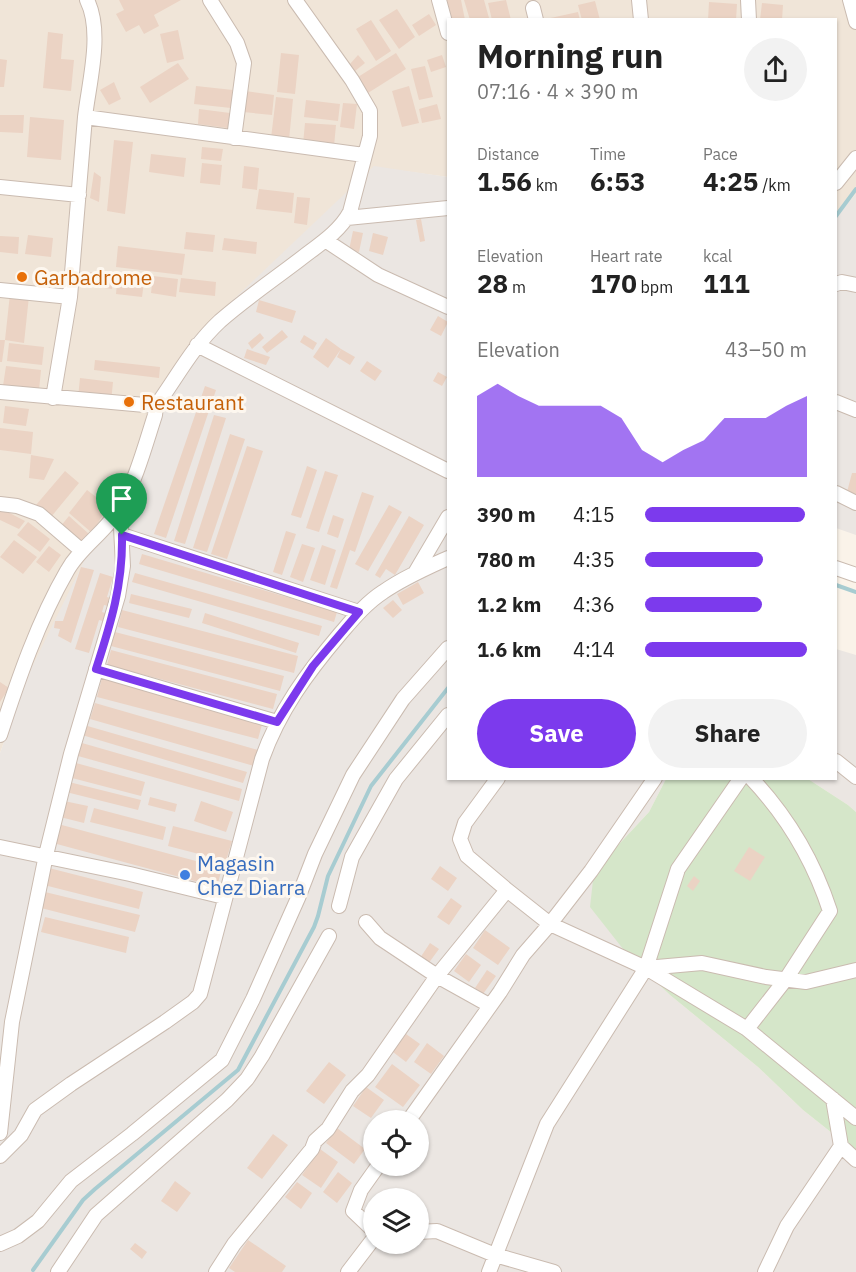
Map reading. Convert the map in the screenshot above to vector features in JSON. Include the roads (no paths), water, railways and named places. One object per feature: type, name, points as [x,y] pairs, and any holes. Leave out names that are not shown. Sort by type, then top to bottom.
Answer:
[{"type":"street","points":[[53,398],[70,297],[85,117],[96,31],[92,10],[87,0]]},
{"type":"street","points":[[210,0],[237,43],[244,63],[234,138]]},
{"type":"street","points":[[0,735],[3,713],[45,614],[69,567],[120,508],[135,475],[156,406],[197,345],[220,321],[325,240],[347,218],[370,136],[370,111],[352,80],[295,0]]},
{"type":"street","points":[[439,0],[447,29]]},
{"type":"street","points":[[639,0],[641,18]]},
{"type":"street","points":[[748,0],[748,18]]},
{"type":"street","points":[[850,0],[856,22]]},
{"type":"street","points":[[85,117],[364,155]]},
{"type":"street","points":[[837,182],[856,158]]},
{"type":"street","points":[[0,186],[79,195]]},
{"type":"street","points":[[347,218],[447,208]]},
{"type":"street","points":[[325,240],[378,275],[447,307]]},
{"type":"street","points":[[837,284],[843,282],[856,285]]},
{"type":"street","points":[[0,290],[70,297]]},
{"type":"street","points":[[197,345],[447,470]]},
{"type":"street","points":[[0,392],[156,406]]},
{"type":"street","points":[[837,402],[856,410]]},
{"type":"street","points":[[837,494],[856,503]]},
{"type":"street","points":[[0,504],[33,511],[45,518],[82,551]]},
{"type":"street","points":[[0,1133],[6,1021],[71,754],[118,596],[123,566],[120,508]]},
{"type":"street","points":[[415,573],[447,519]]},
{"type":"street","points":[[122,535],[359,612]]},
{"type":"street","points":[[0,1156],[21,1135],[35,1110],[193,1002],[200,994],[262,759],[277,722],[313,666],[359,612],[381,593],[415,573],[447,558]]},
{"type":"street","points":[[837,568],[856,575]]},
{"type":"street","points":[[0,1244],[18,1236],[38,1221],[71,1181],[222,1060],[257,989],[315,854],[353,776],[403,699],[447,649]]},
{"type":"street","points":[[96,669],[277,722]]},
{"type":"street","points":[[339,906],[352,857],[396,779],[447,716]]},
{"type":"street","points":[[837,762],[856,777]]},
{"type":"street","points":[[497,780],[465,823],[460,839],[467,856],[550,924],[646,968],[747,1029],[856,1118]]},
{"type":"street","points":[[416,1110],[523,955],[550,924],[618,834],[654,780]]},
{"type":"street","points":[[489,1272],[548,1124],[646,968],[678,869],[740,780]]},
{"type":"street","points":[[747,1029],[786,979],[830,912],[820,882],[803,847],[778,810],[754,780]]},
{"type":"street","points":[[0,847],[45,855],[224,897]]},
{"type":"street","points":[[216,1272],[234,1244],[327,1129],[351,1091],[368,1075],[437,976],[507,890]]},
{"type":"street","points":[[366,922],[380,938],[437,976],[489,1005]]},
{"type":"street","points":[[58,1272],[96,1215],[227,1100],[247,1079],[329,936]]},
{"type":"street","points":[[646,968],[702,963],[806,982],[856,970]]},
{"type":"street","points":[[833,1099],[841,1146],[856,1160]]},
{"type":"street","points":[[765,1272],[787,1226],[841,1146]]},
{"type":"street","points":[[363,1221],[353,1211],[361,1190],[371,1176]]},
{"type":"street","points":[[429,1231],[437,1231],[495,1255],[554,1272]]},
{"type":"street","points":[[348,1272],[363,1252]]},
{"type":"waterway","points":[[837,215],[856,189]]},
{"type":"waterway","points":[[837,585],[856,592]]},
{"type":"waterway","points":[[33,1270],[83,1200],[238,1070],[314,927],[328,876],[371,786],[447,689]]},
{"type":"place","name":"Garbadrome","points":[[22,277]]},
{"type":"place","name":"Restaurant","points":[[129,402]]},
{"type":"place","name":"Magasin Chez Diarra","points":[[185,875]]}]
